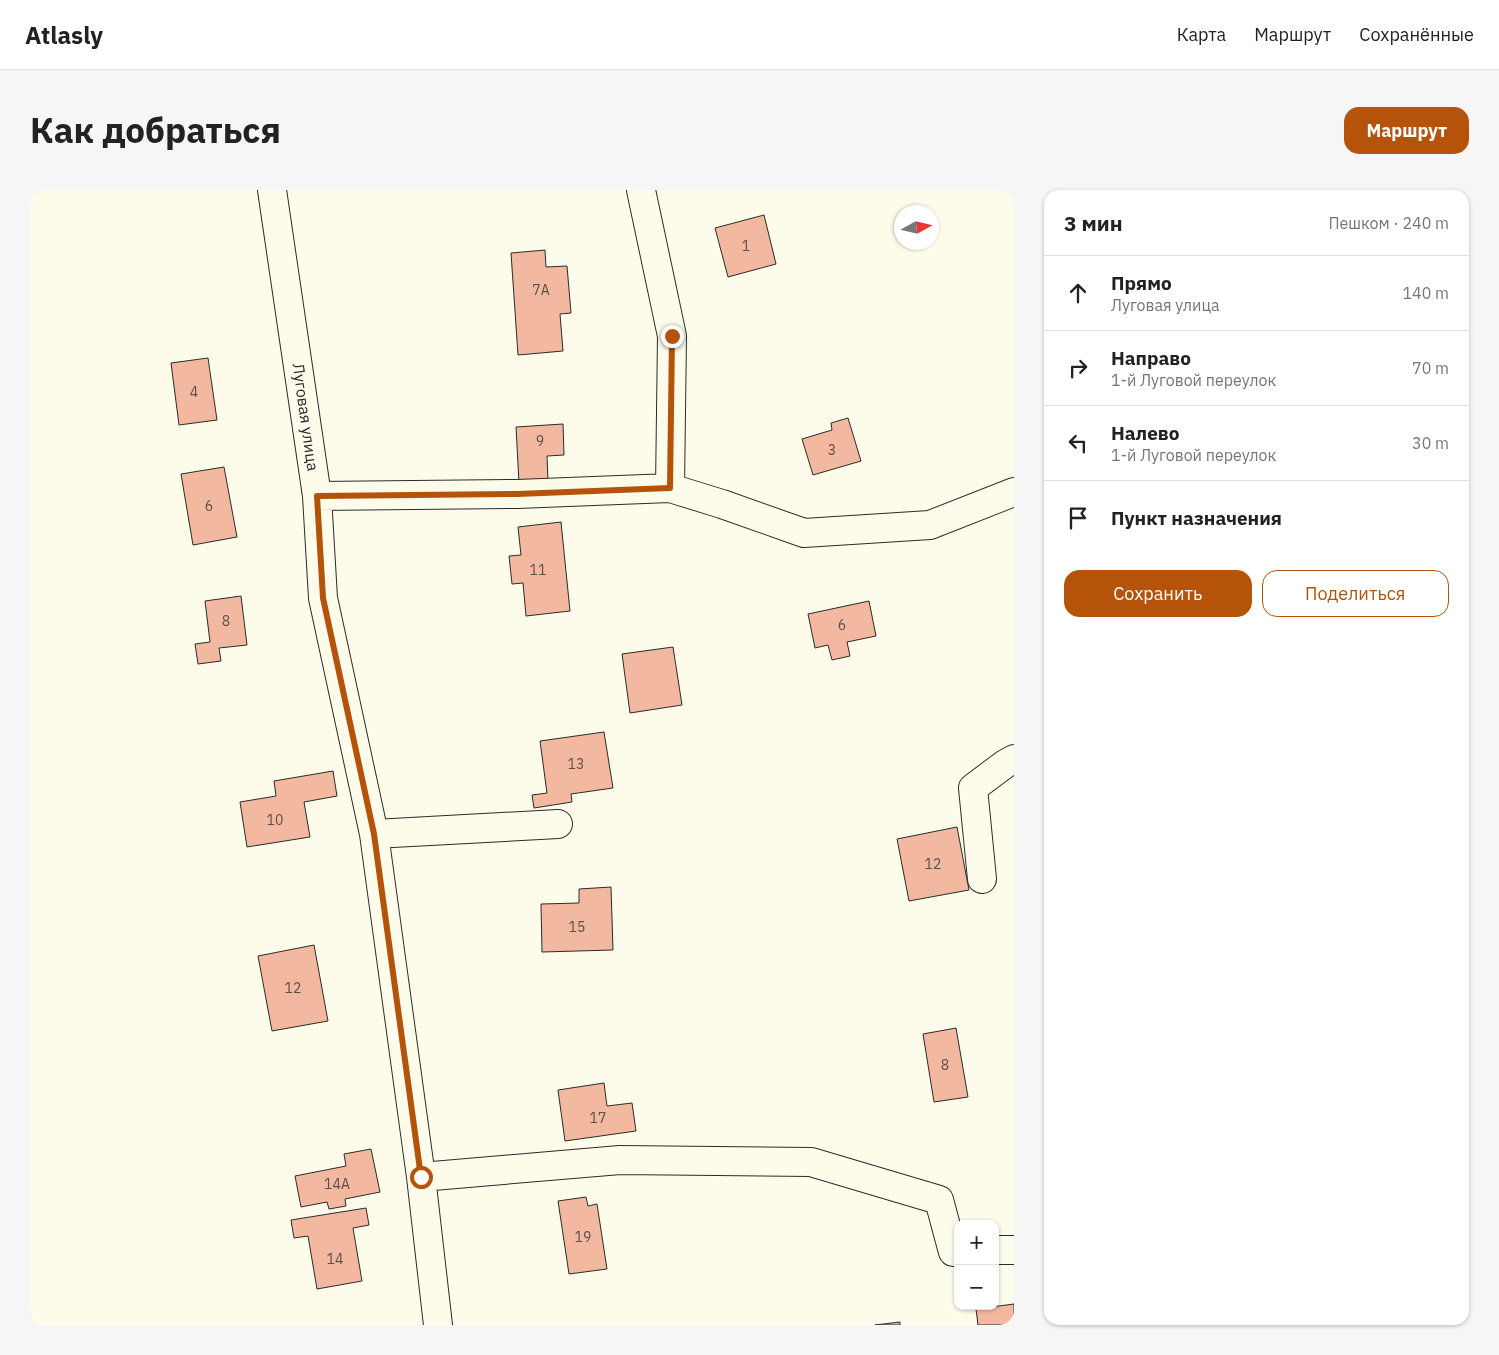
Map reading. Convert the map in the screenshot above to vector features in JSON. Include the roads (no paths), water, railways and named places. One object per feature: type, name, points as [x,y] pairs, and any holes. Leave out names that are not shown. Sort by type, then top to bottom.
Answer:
[{"type":"street","name":"Луговая улица","points":[[272,190],[317,496],[323,598],[374,834],[421,1177],[438,1325]]},
{"type":"street","points":[[642,190],[672,336],[670,488]]},
{"type":"street","points":[[317,496],[517,494],[670,488],[804,533],[930,525],[1014,492]]},
{"type":"street","points":[[982,879],[973,788],[1014,759]]},
{"type":"street","points":[[374,834],[558,824]]},
{"type":"street","points":[[421,1177],[620,1160],[811,1162],[939,1200],[954,1252]]},
{"type":"street","points":[[999,1250],[1014,1250]]}]
